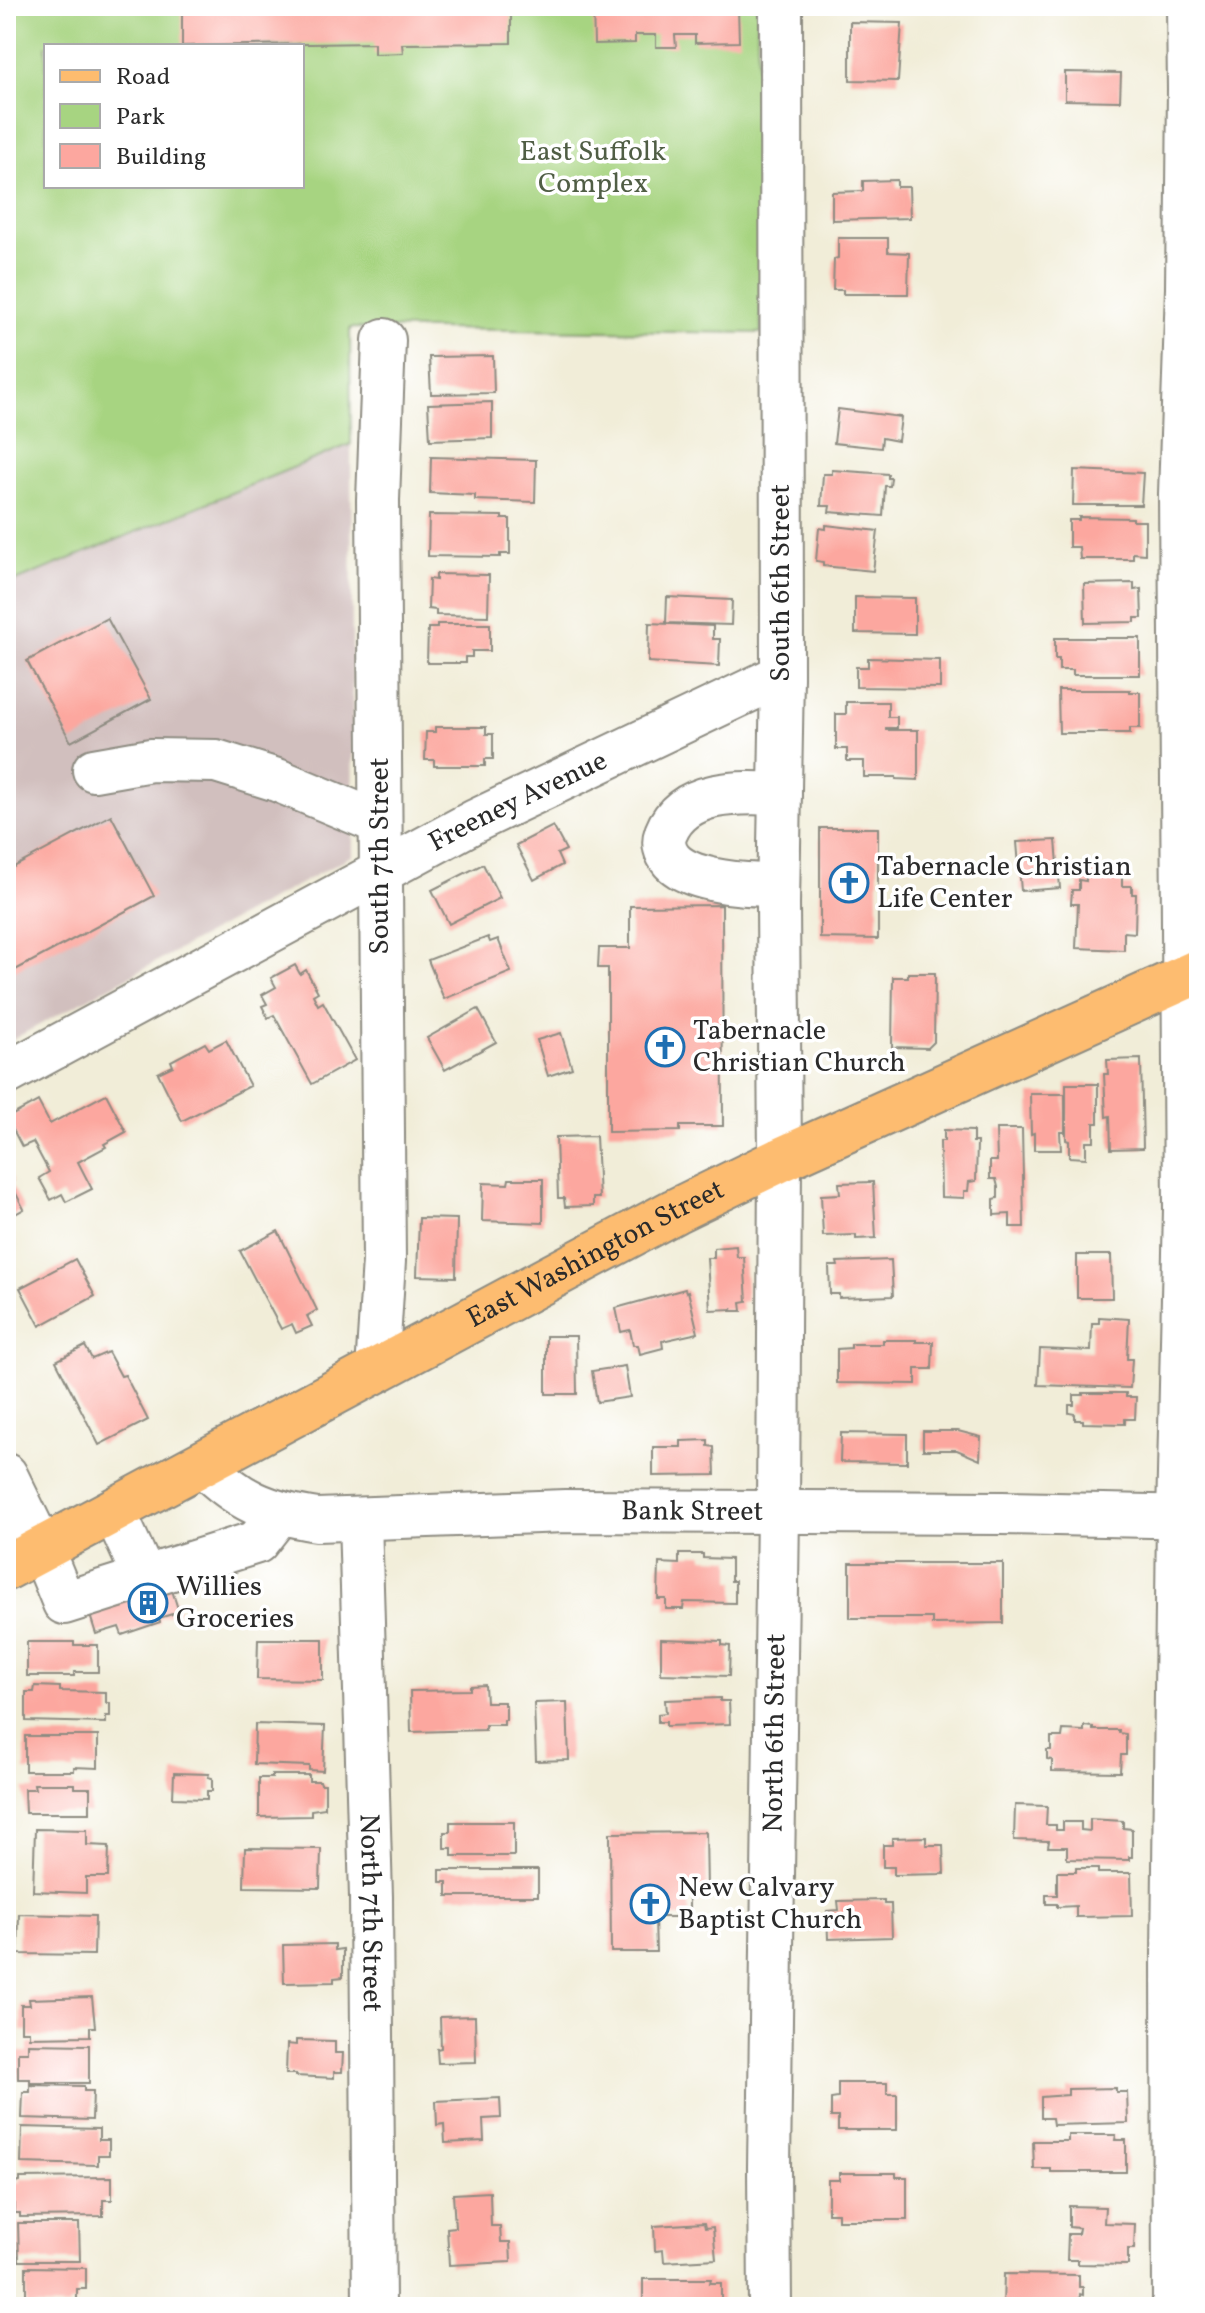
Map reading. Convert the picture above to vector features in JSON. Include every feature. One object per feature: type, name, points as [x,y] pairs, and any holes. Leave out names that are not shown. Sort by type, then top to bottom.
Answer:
[{"type":"main road","name":"East Washington Street","points":[[24,1559],[675,1211],[780,1160],[1191,974]]},
{"type":"street","name":"South 6th Street","points":[[780,1160],[781,6]]},
{"type":"street","points":[[1174,2307],[1173,1955],[1188,1517],[1185,1209],[1191,974],[1180,494],[1187,288],[1188,6]]},
{"type":"street","name":"South 7th Street","points":[[377,1371],[384,1261],[378,500],[384,340]]},
{"type":"street","name":"Freeney Avenue","points":[[6,1074],[475,821],[782,675]]},
{"type":"street","points":[[94,770],[151,760],[216,761],[277,780],[380,823]]},
{"type":"street","points":[[778,885],[733,883],[685,869],[674,863],[666,852],[664,840],[677,814],[690,805],[713,796],[780,794]]},
{"type":"street","name":"North 6th Street","points":[[770,2307],[780,1160]]},
{"type":"street","name":"Bank Street","points":[[202,1464],[246,1499],[279,1514],[317,1520],[565,1511],[1188,1517]]},
{"type":"street","points":[[6,1475],[24,1559],[64,1603],[257,1542],[279,1514]]},
{"type":"street","points":[[114,1511],[144,1577]]},
{"type":"street","name":"North 7th Street","points":[[360,1519],[371,1897],[374,2307]]},
{"type":"shaded area","points":[[351,444],[353,855],[6,1043],[6,585]]},
{"type":"green space","name":"East Suffolk Complex","points":[[6,6],[757,6],[761,333],[350,328],[351,444],[6,585]]},
{"type":"building","points":[[182,6],[511,6],[511,43],[402,44],[403,53],[374,54],[374,43],[182,44]]},
{"type":"building","points":[[593,6],[738,6],[739,42],[695,43],[695,35],[675,35],[676,47],[656,47],[656,35],[635,35],[635,43],[594,44]]},
{"type":"building","points":[[850,22],[902,23],[898,81],[850,80]]},
{"type":"building","points":[[1065,72],[1121,73],[1120,101],[1065,100]]},
{"type":"building","points":[[897,180],[897,187],[909,187],[910,218],[832,220],[832,192],[863,191],[863,181]]},
{"type":"building","points":[[838,238],[888,238],[888,252],[909,253],[908,294],[843,294],[843,290],[833,290]]},
{"type":"building","points":[[493,356],[494,393],[431,394],[429,357]]},
{"type":"building","points":[[492,402],[492,438],[430,440],[428,404]]},
{"type":"building","points":[[838,409],[901,417],[898,441],[882,438],[881,448],[834,443]]},
{"type":"building","points":[[431,457],[536,460],[535,502],[475,500],[475,495],[430,493]]},
{"type":"building","points":[[832,470],[888,474],[891,478],[890,486],[885,486],[883,516],[829,512],[830,506],[821,506],[823,474],[832,474]]},
{"type":"building","points":[[1074,470],[1143,473],[1141,505],[1073,505]]},
{"type":"building","points":[[429,515],[502,516],[502,519],[510,519],[510,554],[500,554],[500,557],[428,556]]},
{"type":"building","points":[[1079,517],[1145,521],[1145,554],[1133,553],[1133,559],[1080,559],[1079,547],[1069,547],[1069,520],[1079,520]]},
{"type":"building","points":[[826,525],[878,531],[873,571],[823,566],[823,562],[816,561],[819,528],[826,529]]},
{"type":"building","points":[[436,574],[489,575],[488,616],[436,615],[436,610],[428,609],[429,579],[436,580]]},
{"type":"building","points":[[1134,583],[1134,590],[1141,589],[1142,618],[1135,618],[1135,622],[1085,623],[1084,584]]},
{"type":"building","points":[[667,597],[732,600],[731,625],[666,623]]},
{"type":"building","points":[[855,597],[915,598],[915,634],[855,633]]},
{"type":"building","points":[[107,618],[151,699],[71,742],[27,661]]},
{"type":"building","points":[[649,623],[713,626],[713,639],[720,639],[719,666],[648,662]]},
{"type":"building","points":[[437,624],[490,624],[490,651],[472,651],[472,657],[465,657],[465,663],[427,663],[428,628],[437,628]]},
{"type":"building","points":[[1055,638],[1140,638],[1140,675],[1073,675],[1073,670],[1059,670],[1059,659],[1055,659]]},
{"type":"building","points":[[868,658],[940,660],[940,688],[856,687],[856,667],[868,667]]},
{"type":"building","points":[[1058,690],[1140,692],[1140,728],[1130,728],[1130,733],[1059,733]]},
{"type":"building","points":[[846,702],[888,702],[888,717],[897,717],[897,728],[886,730],[918,730],[918,780],[864,777],[864,761],[847,761],[847,749],[836,749],[836,714],[846,714]]},
{"type":"building","points":[[435,727],[486,727],[486,734],[493,734],[493,759],[485,759],[485,766],[434,766],[434,760],[425,760],[426,732],[435,732]]},
{"type":"building","points":[[111,815],[154,896],[6,975],[6,871]]},
{"type":"building","points":[[553,826],[566,850],[557,854],[562,865],[534,880],[516,845]]},
{"type":"building","name":"Tabernacle Christian Life Center","points":[[820,828],[878,828],[878,939],[820,938]]},
{"type":"building","points":[[1056,840],[1060,888],[1021,891],[1017,842]]},
{"type":"building","points":[[483,864],[500,898],[449,924],[432,890]]},
{"type":"building","points":[[1086,872],[1122,873],[1122,886],[1132,886],[1132,894],[1136,894],[1135,933],[1124,932],[1124,950],[1076,948],[1078,904],[1071,904],[1072,890],[1079,890],[1079,880],[1086,881]]},
{"type":"building","name":"Tabernacle Christian Church","points":[[722,905],[723,1126],[680,1126],[680,1131],[608,1132],[608,968],[598,968],[599,948],[630,948],[630,906]]},
{"type":"building","points":[[488,937],[490,942],[498,939],[511,972],[444,999],[428,960]]},
{"type":"building","points":[[295,965],[300,974],[306,970],[318,992],[313,995],[318,1005],[323,1002],[355,1060],[312,1084],[274,1015],[268,1018],[262,1006],[267,1004],[262,995],[276,987],[271,978]]},
{"type":"building","points":[[908,973],[935,973],[934,1042],[928,1048],[892,1047],[893,977],[908,977]]},
{"type":"building","points":[[478,1009],[496,1042],[445,1070],[427,1038]]},
{"type":"building","points":[[561,1033],[572,1068],[548,1076],[537,1040]]},
{"type":"building","points":[[226,1040],[250,1086],[182,1121],[158,1073],[173,1066],[171,1061],[205,1043],[209,1049]]},
{"type":"building","points":[[1141,1059],[1143,1148],[1111,1149],[1104,1074],[1108,1074],[1107,1060]]},
{"type":"building","points":[[1066,1084],[1098,1084],[1098,1123],[1094,1123],[1094,1141],[1086,1141],[1086,1158],[1069,1157]]},
{"type":"building","points":[[106,1094],[126,1132],[78,1162],[92,1189],[66,1202],[62,1194],[51,1200],[39,1178],[49,1172],[33,1142],[22,1147],[7,1118],[38,1101],[50,1124]]},
{"type":"building","points":[[1030,1094],[1065,1094],[1065,1132],[1060,1132],[1061,1150],[1034,1150]]},
{"type":"building","points":[[996,1129],[1022,1129],[1024,1227],[1010,1227],[1010,1214],[994,1215],[998,1187],[996,1179],[990,1179],[990,1161],[997,1161]]},
{"type":"building","points":[[944,1130],[973,1131],[973,1142],[977,1142],[976,1181],[969,1182],[964,1198],[941,1197],[940,1141],[944,1141]]},
{"type":"building","points":[[596,1136],[599,1198],[593,1198],[593,1206],[565,1207],[564,1198],[558,1198],[556,1137]]},
{"type":"building","points":[[6,1168],[24,1209],[6,1219]]},
{"type":"building","points":[[509,1179],[543,1179],[543,1223],[482,1221],[483,1183],[508,1184]]},
{"type":"building","points":[[873,1182],[876,1238],[823,1236],[821,1195],[840,1194],[839,1183]]},
{"type":"building","points":[[419,1218],[457,1219],[456,1277],[417,1276]]},
{"type":"building","points":[[278,1231],[317,1310],[307,1316],[312,1326],[296,1333],[292,1324],[281,1329],[240,1251]]},
{"type":"building","points":[[736,1246],[737,1257],[744,1257],[747,1301],[741,1302],[742,1311],[710,1310],[707,1258],[714,1258],[714,1248]]},
{"type":"building","points":[[1077,1255],[1111,1255],[1112,1298],[1077,1298]]},
{"type":"building","points":[[75,1259],[95,1296],[40,1326],[20,1288]]},
{"type":"building","points":[[891,1260],[893,1296],[839,1298],[839,1294],[830,1294],[829,1266],[838,1266],[837,1262]]},
{"type":"building","points":[[685,1289],[698,1333],[662,1341],[663,1348],[640,1354],[638,1345],[633,1345],[630,1330],[621,1332],[616,1308]]},
{"type":"building","points":[[1099,1317],[1129,1319],[1127,1359],[1132,1359],[1130,1388],[1038,1385],[1040,1349],[1091,1351],[1092,1323],[1099,1323]]},
{"type":"building","points":[[546,1336],[576,1336],[577,1394],[546,1394]]},
{"type":"building","points":[[883,1340],[933,1342],[932,1369],[916,1369],[916,1384],[837,1383],[837,1349],[851,1348],[851,1344],[883,1344]]},
{"type":"building","points":[[85,1346],[92,1359],[108,1352],[121,1376],[125,1375],[148,1420],[99,1445],[56,1361]]},
{"type":"building","points":[[625,1366],[630,1397],[597,1402],[592,1371]]},
{"type":"building","points":[[1126,1393],[1126,1397],[1136,1397],[1135,1419],[1125,1419],[1125,1424],[1075,1420],[1075,1414],[1069,1413],[1069,1405],[1074,1405],[1074,1395]]},
{"type":"building","points":[[923,1431],[958,1431],[981,1437],[980,1460],[957,1450],[923,1450]]},
{"type":"building","points":[[841,1433],[907,1434],[907,1463],[840,1462]]},
{"type":"building","points":[[708,1440],[708,1446],[714,1447],[715,1475],[653,1476],[653,1447],[681,1447],[681,1441]]},
{"type":"building","points":[[679,1554],[731,1559],[735,1603],[684,1602],[683,1609],[666,1609],[666,1599],[658,1599],[659,1563],[679,1564]]},
{"type":"building","points":[[850,1563],[1003,1563],[1003,1623],[932,1624],[932,1618],[850,1618]]},
{"type":"building","name":"Willies Groceries","points":[[169,1581],[179,1612],[122,1635],[119,1627],[96,1634],[89,1612]]},
{"type":"building","points":[[258,1639],[323,1639],[323,1680],[257,1679]]},
{"type":"building","points":[[661,1639],[722,1641],[722,1645],[730,1646],[729,1676],[661,1674]]},
{"type":"building","points":[[27,1642],[98,1645],[98,1672],[74,1672],[74,1676],[27,1676]]},
{"type":"building","points":[[485,1685],[486,1702],[504,1702],[506,1705],[504,1725],[485,1725],[485,1730],[411,1732],[410,1691],[470,1690],[470,1686]]},
{"type":"building","points":[[35,1686],[60,1687],[60,1691],[106,1692],[110,1716],[106,1716],[106,1723],[26,1721],[26,1692],[34,1692]]},
{"type":"building","points":[[720,1698],[720,1701],[729,1701],[730,1724],[666,1726],[666,1722],[658,1722],[658,1714],[666,1713],[665,1700]]},
{"type":"building","points":[[567,1702],[569,1760],[536,1761],[534,1703]]},
{"type":"building","points":[[255,1724],[325,1726],[323,1771],[309,1770],[309,1766],[254,1764]]},
{"type":"building","points":[[1084,1726],[1093,1727],[1093,1730],[1119,1730],[1119,1733],[1126,1734],[1126,1755],[1121,1755],[1120,1772],[1052,1771],[1052,1760],[1047,1759],[1051,1737],[1062,1737],[1063,1730],[1084,1731]]},
{"type":"building","points":[[25,1736],[98,1736],[98,1768],[25,1771]]},
{"type":"building","points":[[174,1773],[209,1774],[212,1791],[207,1791],[207,1799],[173,1798]]},
{"type":"building","points":[[272,1775],[309,1775],[309,1781],[325,1784],[325,1808],[311,1810],[311,1816],[259,1817],[259,1778],[272,1778]]},
{"type":"building","points":[[34,1784],[74,1784],[74,1788],[90,1788],[90,1813],[25,1813],[24,1789],[35,1789]]},
{"type":"building","points":[[1015,1805],[1047,1806],[1046,1825],[1056,1825],[1056,1830],[1063,1830],[1063,1822],[1081,1822],[1081,1830],[1090,1831],[1090,1819],[1123,1821],[1123,1828],[1132,1829],[1132,1857],[1129,1860],[1067,1859],[1067,1847],[1048,1847],[1049,1841],[1014,1840]]},
{"type":"building","points":[[450,1822],[514,1822],[514,1856],[452,1856],[452,1848],[444,1848],[444,1832],[450,1832]]},
{"type":"building","points":[[35,1829],[87,1830],[87,1845],[109,1846],[108,1877],[86,1877],[86,1893],[33,1891]]},
{"type":"building","name":"New Calvary Baptist Church","points":[[706,1832],[707,1890],[689,1891],[689,1917],[655,1917],[656,1952],[611,1952],[610,1833]]},
{"type":"building","points":[[926,1837],[926,1845],[943,1845],[944,1874],[894,1875],[894,1867],[883,1867],[883,1845],[892,1845],[892,1838]]},
{"type":"building","points":[[245,1848],[321,1849],[320,1888],[244,1887]]},
{"type":"building","points":[[1076,1868],[1098,1868],[1098,1873],[1131,1873],[1132,1916],[1076,1917],[1076,1906],[1046,1904],[1046,1895],[1057,1895],[1057,1872],[1076,1872]]},
{"type":"building","points":[[440,1870],[538,1870],[538,1896],[447,1896],[447,1882],[440,1882]]},
{"type":"building","points":[[884,1900],[884,1904],[891,1904],[892,1937],[828,1939],[827,1911],[839,1910],[838,1901]]},
{"type":"building","points":[[19,1914],[95,1916],[94,1955],[18,1954]]},
{"type":"building","points":[[335,1944],[335,1950],[343,1949],[343,1977],[334,1978],[334,1982],[284,1983],[283,1945]]},
{"type":"building","points":[[92,1997],[95,2027],[90,2027],[90,2036],[29,2037],[29,2031],[21,2031],[21,2005],[30,2005],[29,1999]]},
{"type":"building","points":[[475,2016],[476,2062],[438,2063],[440,2017]]},
{"type":"building","points":[[296,2040],[335,2041],[335,2053],[343,2053],[342,2072],[334,2072],[334,2078],[286,2074],[287,2044],[296,2045]]},
{"type":"building","points":[[28,2044],[89,2045],[89,2083],[30,2083],[30,2079],[18,2079],[18,2052],[28,2052]]},
{"type":"building","points":[[838,2083],[887,2083],[887,2094],[897,2094],[897,2130],[838,2130],[838,2117],[831,2117],[831,2099],[838,2098]]},
{"type":"building","points":[[30,2085],[84,2086],[84,2091],[93,2091],[92,2120],[22,2118],[23,2092],[30,2092]]},
{"type":"building","points":[[1116,2088],[1116,2092],[1127,2092],[1128,2123],[1053,2125],[1052,2118],[1041,2118],[1041,2097],[1068,2095],[1068,2089]]},
{"type":"building","points":[[500,2098],[501,2118],[483,2119],[484,2141],[445,2143],[444,2124],[437,2125],[436,2101]]},
{"type":"building","points":[[22,2127],[99,2129],[99,2140],[109,2140],[109,2155],[98,2155],[98,2165],[21,2163]]},
{"type":"building","points":[[1068,2135],[1116,2135],[1115,2140],[1126,2140],[1126,2172],[1051,2172],[1051,2169],[1034,2169],[1033,2141],[1068,2141]]},
{"type":"building","points":[[839,2173],[896,2173],[896,2177],[907,2177],[907,2220],[838,2220],[838,2213],[828,2213],[828,2180],[839,2180]]},
{"type":"building","points":[[112,2177],[112,2200],[103,2200],[103,2216],[20,2217],[20,2213],[14,2213],[14,2183],[20,2182],[20,2178]]},
{"type":"building","points":[[490,2192],[491,2226],[500,2226],[501,2242],[510,2242],[511,2262],[449,2265],[447,2228],[455,2227],[453,2194]]},
{"type":"building","points":[[1069,2206],[1105,2207],[1104,2223],[1135,2224],[1134,2249],[1128,2249],[1128,2265],[1078,2264],[1078,2260],[1067,2260],[1068,2234],[1078,2234],[1079,2228],[1069,2227]]},
{"type":"building","points":[[18,2223],[79,2223],[80,2261],[19,2261]]},
{"type":"building","points":[[704,2223],[705,2228],[713,2227],[716,2259],[664,2262],[663,2250],[655,2251],[654,2226]]},
{"type":"building","points":[[26,2267],[86,2268],[86,2289],[77,2289],[77,2303],[69,2303],[68,2307],[26,2306]]},
{"type":"building","points":[[1004,2274],[1079,2275],[1083,2295],[1080,2294],[1079,2307],[1003,2307]]},
{"type":"building","points":[[643,2279],[711,2279],[710,2283],[721,2283],[721,2307],[643,2307]]},
{"type":"place","name":"Tabernacle Christian Life Center","points":[[849,883]]},
{"type":"place","name":"Tabernacle Christian Church","points":[[665,1047]]},
{"type":"place","name":"Willies Groceries","points":[[148,1603]]},
{"type":"place","name":"New Calvary Baptist Church","points":[[650,1904]]}]
